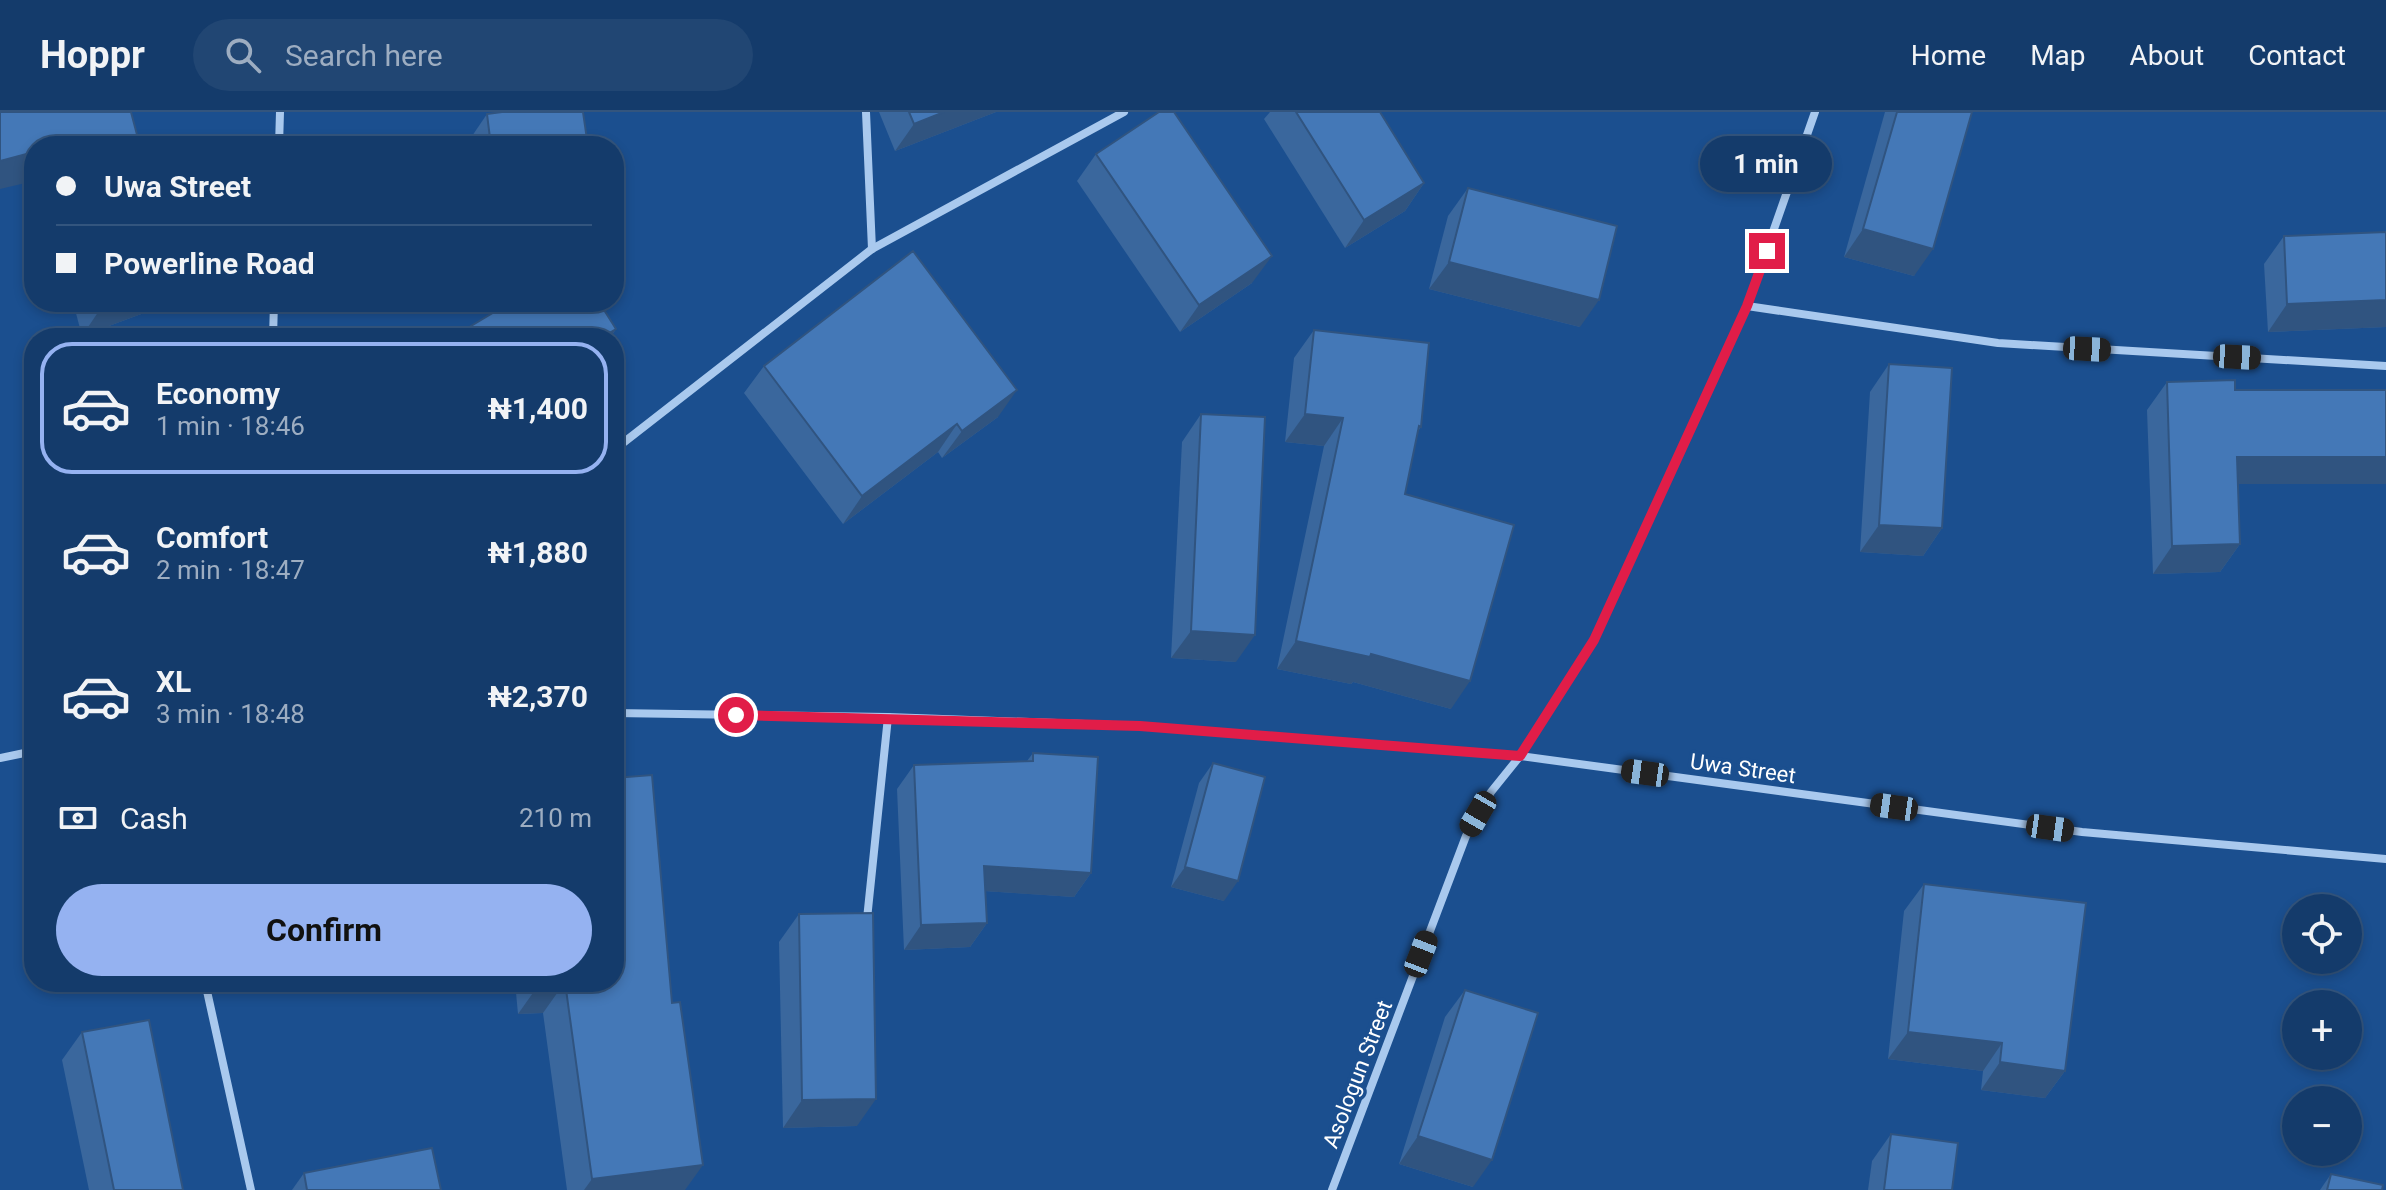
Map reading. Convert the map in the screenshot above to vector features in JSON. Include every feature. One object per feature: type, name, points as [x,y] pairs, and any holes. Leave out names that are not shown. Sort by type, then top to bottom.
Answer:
[{"type":"street","points":[[279,136],[280,112]]},
{"type":"street","points":[[866,112],[872,249]]},
{"type":"street","points":[[624,442],[872,249],[1124,112]]},
{"type":"street","name":"Asologun Street","points":[[1332,1190],[1466,836],[1491,792],[1520,756],[1594,640],[1747,306],[1815,112]]},
{"type":"street","points":[[1747,306],[1998,343],[2386,366]]},
{"type":"street","name":"Uwa Street","points":[[624,713],[888,717],[1140,726],[1520,756],[2082,832],[2386,859]]},
{"type":"street","points":[[867,919],[888,717]]},
{"type":"street","points":[[0,758],[24,753]]},
{"type":"street","points":[[207,992],[251,1190]]},
{"type":"building","points":[[0,112],[131,112],[137,136],[24,136],[24,155],[0,161]]},
{"type":"building","points":[[583,112],[587,136],[490,136],[487,114]]},
{"type":"building","points":[[909,112],[944,112],[914,124]]},
{"type":"building","points":[[1159,112],[1174,112],[1272,256],[1199,305],[1096,154]]},
{"type":"building","points":[[1296,112],[1380,112],[1424,183],[1364,220]]},
{"type":"building","points":[[1897,112],[1972,112],[1933,249],[1863,229]]},
{"type":"building","points":[[1468,188],[1617,226],[1599,300],[1449,262]]},
{"type":"building","points":[[2386,232],[2386,300],[2287,304],[2284,236]]},
{"type":"building","points":[[913,251],[1017,390],[962,431],[957,424],[862,496],[764,366]]},
{"type":"building","points":[[494,312],[605,312],[615,328],[468,328]]},
{"type":"building","points":[[1314,330],[1429,343],[1421,427],[1405,494],[1514,525],[1470,681],[1371,654],[1370,657],[1296,641],[1343,418],[1305,414]]},
{"type":"building","points":[[1889,364],[1952,368],[1942,528],[1879,525]]},
{"type":"building","points":[[2235,380],[2235,390],[2386,390],[2386,457],[2237,457],[2240,544],[2172,546],[2167,382]]},
{"type":"building","points":[[1201,414],[1265,417],[1255,635],[1191,631]]},
{"type":"building","points":[[1033,753],[1098,757],[1091,873],[984,866],[987,923],[921,925],[914,765],[1033,761]]},
{"type":"building","points":[[1213,763],[1265,777],[1238,881],[1185,867]]},
{"type":"building","points":[[652,775],[672,1003],[680,1002],[703,1165],[592,1179],[566,992],[624,992],[624,777]]},
{"type":"building","points":[[1924,884],[2086,903],[2065,1071],[2000,1062],[2002,1043],[1908,1032]]},
{"type":"building","points":[[873,913],[876,1099],[802,1100],[799,914]]},
{"type":"building","points":[[1465,990],[1538,1013],[1492,1160],[1418,1136]]},
{"type":"building","points":[[149,1020],[183,1190],[114,1190],[82,1032]]},
{"type":"building","points":[[1891,1134],[1958,1143],[1952,1190],[1884,1190]]},
{"type":"building","points":[[432,1148],[441,1190],[307,1190],[304,1173]]},
{"type":"building","points":[[2331,1174],[2383,1185],[2382,1190],[2327,1190]]},
{"type":"route","points":[[736,715],[1140,726],[1520,756],[1594,640],[1747,306],[1767,251]]}]
